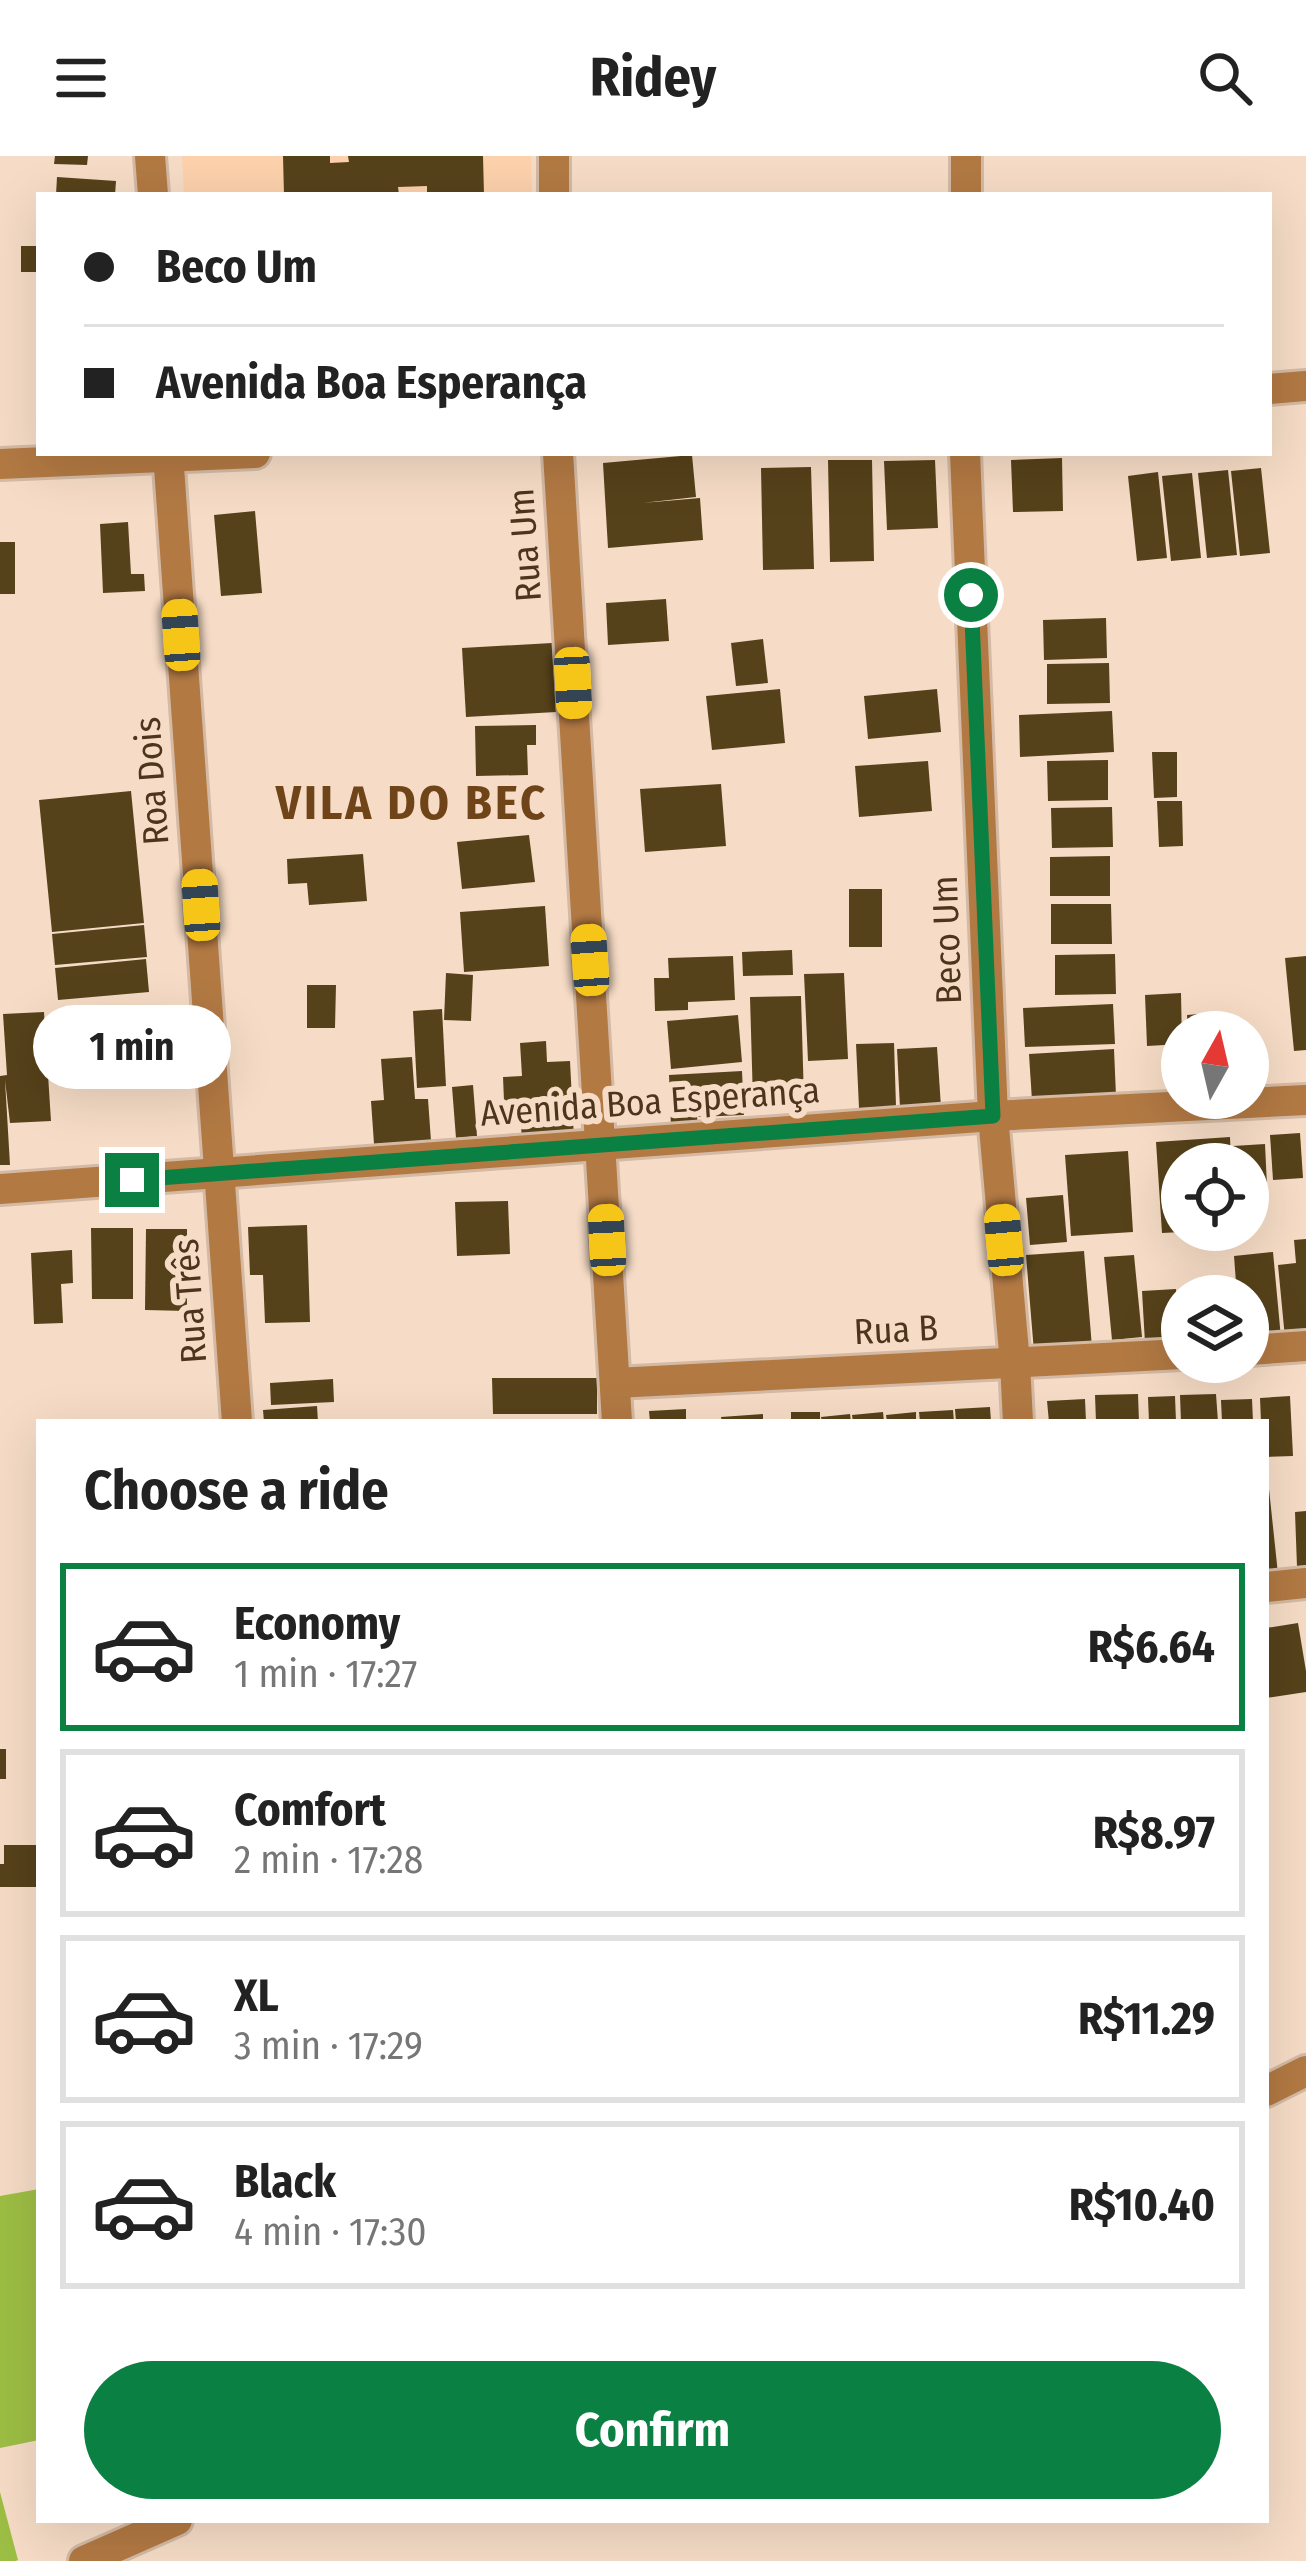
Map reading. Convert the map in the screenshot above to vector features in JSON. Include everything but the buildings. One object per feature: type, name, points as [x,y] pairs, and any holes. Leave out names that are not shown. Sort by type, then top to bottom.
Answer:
[{"type":"street","points":[[150,156],[153,192]]},
{"type":"street","points":[[554,156],[554,192]]},
{"type":"street","points":[[966,192],[967,156]]},
{"type":"street","points":[[1272,389],[1306,386]]},
{"type":"street","points":[[0,464],[134,456]]},
{"type":"street","name":"Roa Dois","points":[[168,456],[220,1174]]},
{"type":"street","name":"Rua Um","points":[[558,456],[617,1419]]},
{"type":"street","name":"Beco Um","points":[[965,456],[993,1116],[1018,1419]]},
{"type":"street","name":"Avenida Boa Esperança","points":[[0,1189],[993,1116],[1306,1100]]},
{"type":"street","name":"Rua Três","points":[[220,1174],[237,1419]]},
{"type":"street","points":[[1269,1349],[1306,1346]]},
{"type":"street","name":"Rua B","points":[[615,1383],[1161,1355]]},
{"type":"street","points":[[1269,1587],[1306,1583]]},
{"type":"street","points":[[1269,2090],[1306,2071]]},
{"type":"street","points":[[84,2561],[170,2523]]},
{"type":"shaded area","points":[[182,156],[531,156],[532,192],[184,192]]},
{"type":"green space","points":[[36,2190],[36,2441],[0,2448],[0,2196]]},
{"type":"green space","points":[[0,2492],[18,2560],[16,2561],[0,2561]]},
{"type":"district","name":"VILA DO BEC","points":[[412,803]]},
{"type":"route","points":[[132,1180],[993,1116],[971,595]]}]
